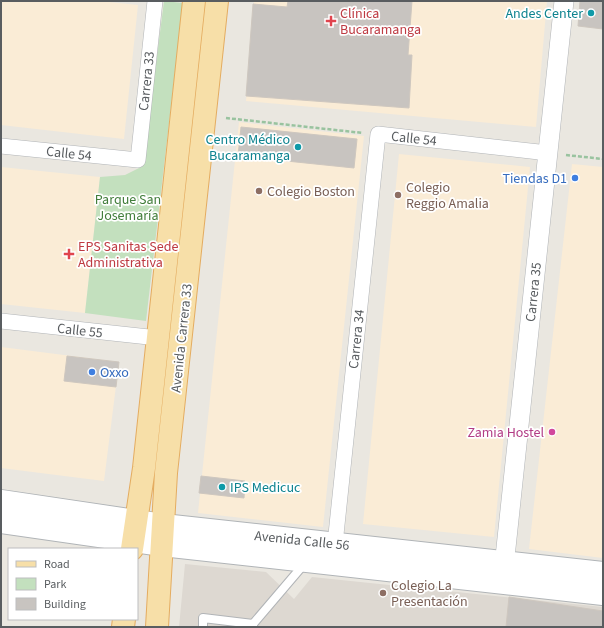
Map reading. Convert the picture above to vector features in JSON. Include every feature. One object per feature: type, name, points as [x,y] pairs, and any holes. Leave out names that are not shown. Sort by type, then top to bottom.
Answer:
[{"type":"main road","name":"Avenida Carrera 33","points":[[134,537],[144,468],[194,1]]},
{"type":"main road","name":"Avenida Carrera 33","points":[[156,627],[167,466],[217,1]]},
{"type":"main road","name":"Avenida Calle 56","points":[[1,501],[134,537]]},
{"type":"main road","name":"Avenida Calle 56","points":[[1,522],[134,537],[162,535],[335,544],[503,572],[603,594]]},
{"type":"main road","name":"Avenida Calle 56","points":[[162,535],[307,561],[503,572],[603,573]]},
{"type":"street","name":"Carrera 33","points":[[138,160],[154,1]]},
{"type":"street","name":"Carrera 35","points":[[503,572],[564,1]]},
{"type":"street","name":"Calle 54","points":[[378,134],[548,153]]},
{"type":"street","name":"Carrera 34","points":[[335,544],[378,134]]},
{"type":"street","name":"Calle 54","points":[[1,146],[138,160]]},
{"type":"street","name":"Calle 55","points":[[1,321],[158,338]]},
{"type":"lane","points":[[202,627],[203,618],[253,625],[307,561]]},
{"type":"path","name":"Calle 54","points":[[226,118],[378,134]]},
{"type":"path","points":[[548,153],[603,159]]},
{"type":"shaded area","points":[[1,1],[99,1],[138,5],[124,139],[1,125]]},
{"type":"shaded area","points":[[254,1],[547,1],[536,127],[246,101]]},
{"type":"shaded area","points":[[239,122],[364,136],[323,527],[198,513]]},
{"type":"shaded area","points":[[399,154],[530,167],[494,537],[363,524]]},
{"type":"shaded area","points":[[572,164],[603,167],[603,558],[529,549]]},
{"type":"shaded area","points":[[1,167],[100,177],[85,313],[1,304]]},
{"type":"shaded area","points":[[1,347],[119,362],[104,481],[1,468]]},
{"type":"shaded area","name":"Colegio La Presentación","points":[[185,564],[266,572],[294,599],[312,577],[603,607],[603,627],[179,627]]},
{"type":"green space","name":"Parque San Josemaría","points":[[164,1],[183,3],[146,321],[85,313],[100,177],[125,175],[143,166]]},
{"type":"building","points":[[288,1],[412,1],[408,55],[412,55],[409,108],[246,96],[253,4],[287,7]]},
{"type":"building","name":"Andes Center","points":[[580,1],[603,1],[603,29],[578,26]]},
{"type":"building","name":"Centro Médico Bucaramanga","points":[[241,127],[357,139],[354,168],[238,156]]},
{"type":"building","name":"Oxxo","points":[[67,356],[119,362],[116,387],[64,381]]},
{"type":"building","name":"IPS Medicuc","points":[[201,476],[245,481],[244,498],[199,493]]},
{"type":"building","points":[[509,597],[603,611],[603,627],[506,627]]},
{"type":"place","name":"Andes Center","points":[[591,13]]},
{"type":"place","name":"Clínica Bucaramanga","points":[[331,21]]},
{"type":"place","name":"Centro Médico Bucaramanga","points":[[298,147]]},
{"type":"place","name":"Tiendas D1","points":[[575,178]]},
{"type":"place","name":"Colegio Boston","points":[[259,191]]},
{"type":"place","name":"Colegio Reggio Amalia","points":[[398,195]]},
{"type":"place","name":"EPS Sanitas Sede Administrativa","points":[[69,254]]},
{"type":"place","name":"Oxxo","points":[[92,372]]},
{"type":"place","name":"Zamia Hostel","points":[[552,432]]},
{"type":"place","name":"IPS Medicuc","points":[[222,487]]},
{"type":"place","name":"Colegio La Presentación","points":[[383,593]]}]
